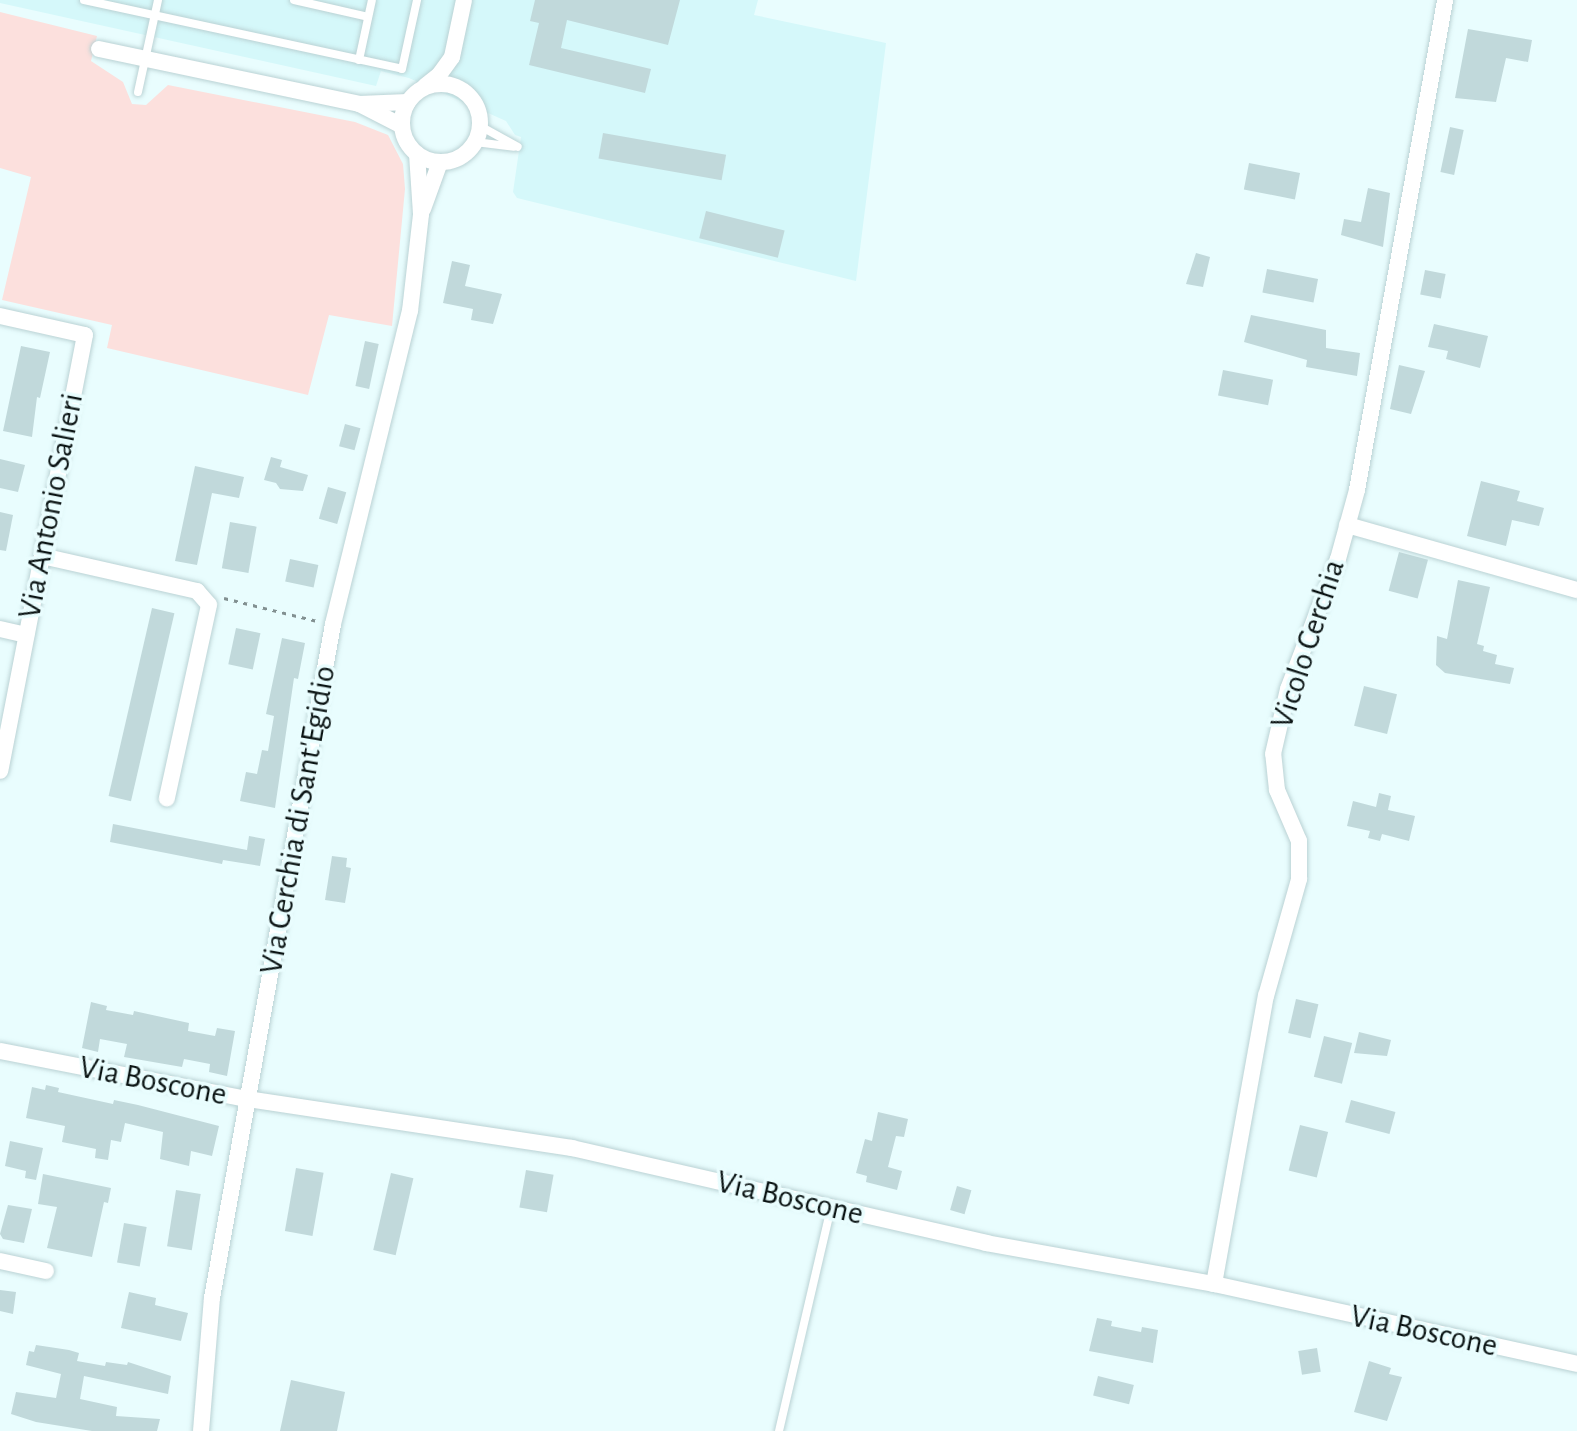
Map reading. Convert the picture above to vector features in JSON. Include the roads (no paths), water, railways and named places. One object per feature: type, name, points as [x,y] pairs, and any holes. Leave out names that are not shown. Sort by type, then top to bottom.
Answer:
[{"type":"street","points":[[402,126],[413,97],[439,75],[452,57],[464,0]]},
{"type":"street","name":"Vicolo Cerchia","points":[[1214,1284],[1266,996],[1299,879],[1299,841],[1277,790],[1273,754],[1288,689],[1338,559],[1357,490],[1445,0]]},
{"type":"street","points":[[99,49],[359,104],[402,126],[417,154],[440,162],[460,157],[475,142],[480,126],[473,100],[464,91],[452,57]]},
{"type":"street","points":[[359,104],[413,97],[441,83],[464,91]]},
{"type":"street","name":"Via Cerchia di Sant'Egidio","points":[[201,1431],[212,1298],[333,624],[410,311],[421,214],[417,154]]},
{"type":"street","name":"Via Cerchia di Sant'Egidio","points":[[421,214],[440,162]]},
{"type":"street","name":"Via Antonio Salieri","points":[[0,771],[85,335],[1,320]]},
{"type":"street","points":[[1347,525],[1577,590]]},
{"type":"street","points":[[42,556],[197,591],[209,605],[167,798]]},
{"type":"street","points":[[0,629],[26,635]]},
{"type":"street","name":"Via Boscone","points":[[0,1051],[248,1099],[572,1148],[986,1243],[1214,1284],[1577,1364]]},
{"type":"street","points":[[0,1261],[46,1271]]},
{"type":"lane","points":[[84,0],[402,69],[417,0]]},
{"type":"lane","points":[[138,92],[158,0]]},
{"type":"lane","points":[[294,0],[368,17]]},
{"type":"lane","points":[[359,60],[372,0]]},
{"type":"lane","points":[[475,142],[518,147],[480,126]]},
{"type":"lane","points":[[779,1431],[831,1207]]}]
